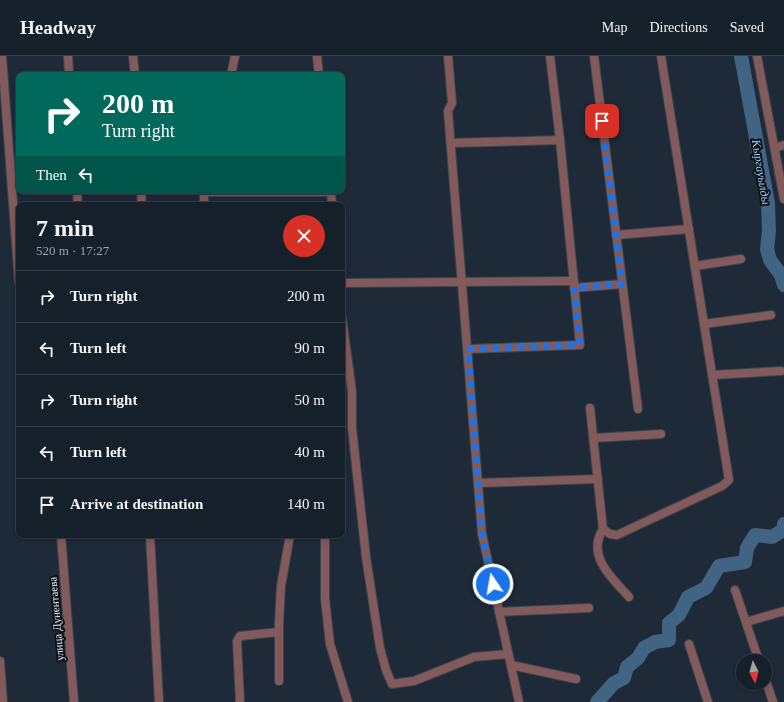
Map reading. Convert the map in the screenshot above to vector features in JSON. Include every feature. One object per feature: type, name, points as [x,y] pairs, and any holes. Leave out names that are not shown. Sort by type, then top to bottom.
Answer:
[{"type":"street","points":[[2,56],[16,243]]},
{"type":"street","points":[[68,56],[69,72]]},
{"type":"street","points":[[133,56],[135,72]]},
{"type":"street","points":[[232,72],[235,56]]},
{"type":"street","points":[[317,56],[319,72]]},
{"type":"street","points":[[448,56],[452,102],[448,111],[450,143],[482,534],[519,702]]},
{"type":"street","points":[[468,349],[580,345],[560,140],[550,56]]},
{"type":"street","points":[[594,56],[638,409]]},
{"type":"street","points":[[603,529],[610,534],[617,535],[722,486],[729,480],[661,56]]},
{"type":"street","points":[[757,56],[784,199]]},
{"type":"street","points":[[450,143],[560,140]]},
{"type":"street","points":[[775,148],[784,145]]},
{"type":"street","points":[[616,235],[689,229]]},
{"type":"street","points":[[695,266],[741,259]]},
{"type":"street","points":[[345,283],[462,281],[622,284]]},
{"type":"street","points":[[704,324],[771,315]]},
{"type":"street","points":[[345,356],[352,392],[352,428],[375,622],[386,670],[392,684],[414,682],[474,657],[508,654]]},
{"type":"street","points":[[712,375],[781,371]]},
{"type":"street","points":[[590,408],[603,529],[599,535],[597,547],[602,568],[629,597]]},
{"type":"street","points":[[594,438],[661,434]]},
{"type":"street","points":[[478,483],[598,479]]},
{"type":"street","name":"улица Дунентаева","points":[[60,538],[74,702]]},
{"type":"street","points":[[150,538],[159,702]]},
{"type":"street","points":[[279,681],[281,586],[289,538]]},
{"type":"street","points":[[325,538],[325,599],[330,644],[348,702]]},
{"type":"street","points":[[735,590],[757,654]]},
{"type":"street","points":[[499,612],[589,608]]},
{"type":"street","points":[[746,622],[784,611]]},
{"type":"street","points":[[240,702],[237,641],[240,636],[279,632]]},
{"type":"street","points":[[689,644],[708,702]]},
{"type":"street","points":[[0,660],[3,702]]},
{"type":"street","points":[[510,665],[576,679]]},
{"type":"street","points":[[769,690],[773,702]]},
{"type":"waterway","name":"Кыргауылды","points":[[741,56],[768,203],[769,231],[767,249],[770,260],[781,275],[784,285]]},
{"type":"waterway","name":"Кыргауылды","points":[[597,702],[614,683],[624,678],[627,667],[638,658],[644,648],[655,642],[669,640],[669,623],[679,615],[688,597],[706,588],[719,566],[745,562],[747,548],[755,535],[772,537],[783,530],[784,524]]},
{"type":"route","points":[[493,584],[482,534],[468,349],[580,345],[574,288],[622,284],[602,121]]}]
